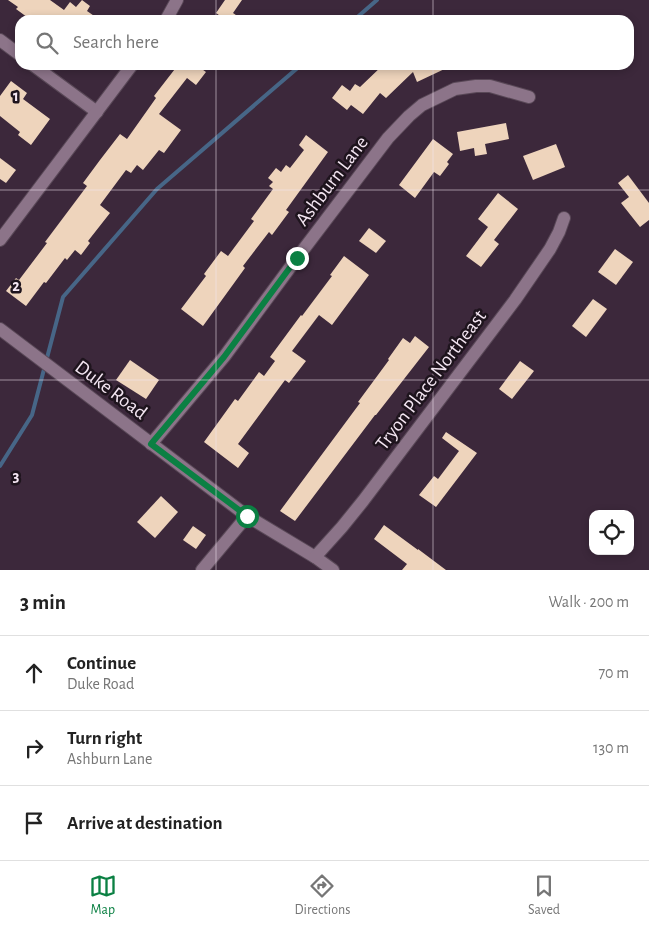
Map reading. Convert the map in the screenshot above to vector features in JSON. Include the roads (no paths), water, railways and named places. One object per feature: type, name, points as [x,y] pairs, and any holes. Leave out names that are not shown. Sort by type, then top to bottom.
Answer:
[{"type":"street","points":[[169,15],[177,0]]},
{"type":"street","points":[[0,40],[15,51]]},
{"type":"street","points":[[40,70],[96,112]]},
{"type":"street","points":[[0,240],[128,70]]},
{"type":"street","name":"Ashburn Lane","points":[[151,444],[224,357],[388,138],[409,116],[422,105],[455,89],[490,86],[530,97]]},
{"type":"street","name":"Tryon Place Northeast","points":[[315,557],[364,500],[510,306],[550,249],[560,232],[564,218]]},
{"type":"street","name":"Duke Road","points":[[0,329],[247,516],[333,570]]},
{"type":"street","points":[[202,570],[247,516]]},
{"type":"waterway","points":[[360,15],[377,0]]},
{"type":"waterway","points":[[0,466],[32,415],[63,297],[157,189],[295,70]]}]
